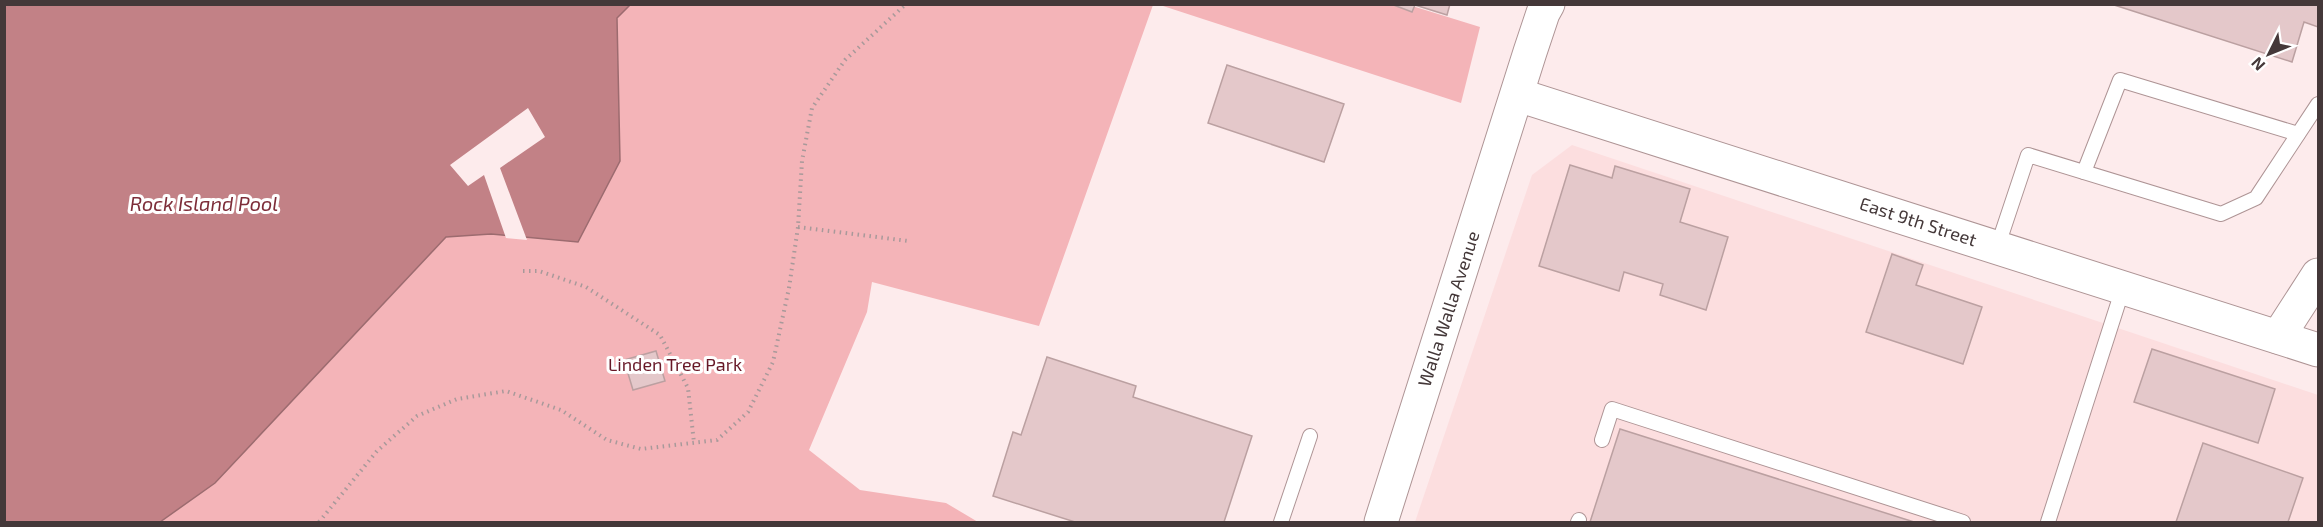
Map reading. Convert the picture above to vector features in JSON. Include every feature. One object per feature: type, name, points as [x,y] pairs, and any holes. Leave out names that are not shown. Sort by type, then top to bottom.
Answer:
[{"type":"street","name":"Walla Walla Avenue","points":[[1381,522],[1536,33],[1548,4]]},
{"type":"street","name":"East 9th Street","points":[[1518,95],[2319,350]]},
{"type":"street","points":[[2278,337],[2319,274]]},
{"type":"lane","points":[[2084,172],[2120,80],[2298,134]]},
{"type":"lane","points":[[1997,248],[2028,155],[2221,214],[2256,198],[2319,104]]},
{"type":"lane","points":[[2048,522],[2123,288]]},
{"type":"lane","points":[[1602,440],[1612,409],[1963,522]]},
{"type":"lane","points":[[1281,522],[1310,436]]},
{"type":"path","points":[[319,522],[385,444],[417,416],[457,399],[506,391],[561,410],[607,440],[641,449],[717,440],[748,412],[773,362],[789,288],[798,228],[802,161],[812,108],[845,60],[906,4]]},
{"type":"path","points":[[798,228],[908,241]]},
{"type":"path","points":[[523,271],[539,271],[585,287],[660,335],[688,388],[694,443]]},
{"type":"shaded area","points":[[1572,145],[2318,395],[2318,522],[1415,522],[1532,175]]},
{"type":"green space","name":"Linden Tree Park","points":[[630,5],[1153,5],[1039,326],[872,282],[867,312],[809,450],[860,490],[946,503],[978,522],[160,522],[215,483],[446,237],[491,234],[578,242],[620,161],[617,18]]},
{"type":"green space","points":[[1160,5],[1409,5],[1480,27],[1461,103]]},
{"type":"water","name":"Rock Island Pool","points":[[4,5],[630,5],[617,18],[620,161],[578,242],[491,234],[446,237],[215,483],[160,522],[5,522]]},
{"type":"pier","points":[[528,108],[545,137],[500,168],[527,240],[506,238],[484,175],[468,186],[450,165]]},
{"type":"building","points":[[1391,4],[1450,4],[1447,15],[1415,5],[1412,12]]},
{"type":"building","points":[[2111,4],[2318,4],[2318,27],[2304,22],[2292,62]]},
{"type":"building","points":[[1227,65],[1344,104],[1324,162],[1208,123]]},
{"type":"building","points":[[1570,165],[1612,178],[1615,166],[1690,189],[1680,222],[1728,237],[1706,310],[1660,295],[1663,284],[1624,272],[1619,291],[1539,266]]},
{"type":"building","points":[[1892,254],[1923,265],[1916,285],[1982,307],[1963,364],[1866,332]]},
{"type":"building","points":[[2152,349],[2275,389],[2258,443],[2134,402]]},
{"type":"building","points":[[656,351],[665,381],[633,390],[624,360]]},
{"type":"building","points":[[1047,357],[1136,386],[1133,397],[1252,436],[1224,522],[1075,522],[993,496],[1013,432],[1021,435]]},
{"type":"building","points":[[1620,429],[1914,522],[1590,522]]},
{"type":"building","points":[[2203,443],[2303,478],[2288,522],[2176,522]]}]
